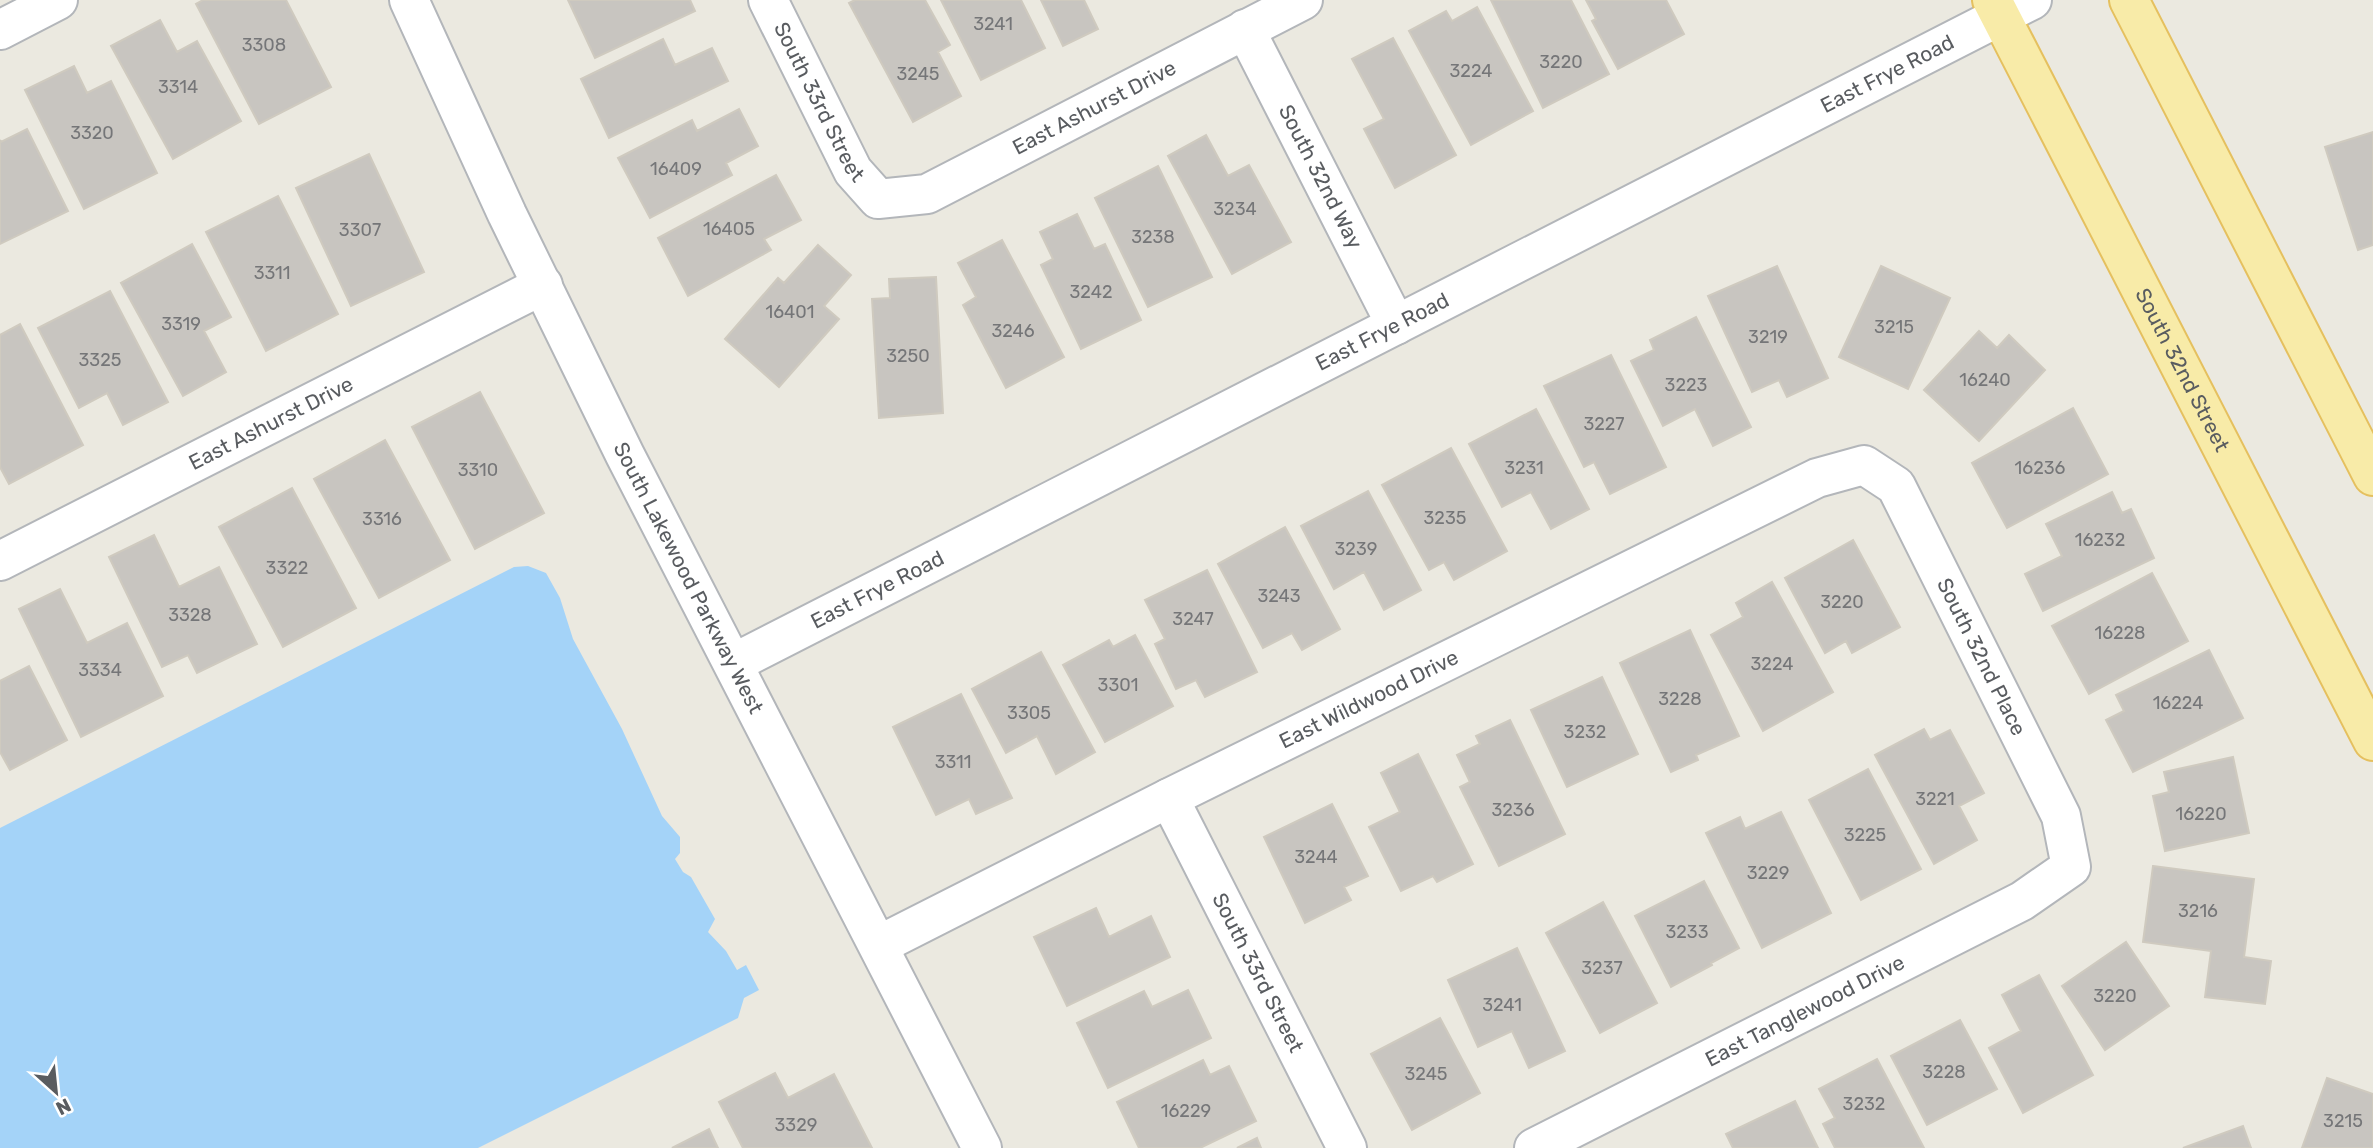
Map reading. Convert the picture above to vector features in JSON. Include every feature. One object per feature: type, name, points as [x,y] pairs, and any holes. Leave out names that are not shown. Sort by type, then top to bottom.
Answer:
[{"type":"main road","points":[[2129,0],[2373,476]]},
{"type":"main road","name":"South 32nd Street","points":[[2008,5],[2373,741]]},
{"type":"street","points":[[0,30],[58,0]]},
{"type":"street","name":"South Lakewood Parkway West","points":[[409,0],[495,189],[625,455],[982,1148]]},
{"type":"street","name":"South 33rd Street","points":[[768,0],[853,171],[878,199]]},
{"type":"street","name":"East Ashurst Drive","points":[[878,199],[927,194],[1303,0]]},
{"type":"street","name":"East Frye Road","points":[[734,663],[1396,325],[2008,5]]},
{"type":"street","name":"South 32nd Way","points":[[1245,29],[1396,325]]},
{"type":"street","name":"East Ashurst Drive","points":[[0,561],[543,285]]},
{"type":"street","name":"East Wildwood Drive","points":[[878,945],[1817,478],[1864,465]]},
{"type":"street","name":"South 32nd Place","points":[[1864,465],[1896,486],[2061,816],[2071,867]]},
{"type":"street","name":"South 33rd Street","points":[[1169,798],[1346,1148]]},
{"type":"street","name":"East Tanglewood Drive","points":[[1534,1148],[2022,901],[2071,867]]},
{"type":"water","points":[[528,566],[546,573],[560,598],[573,639],[622,729],[662,816],[680,837],[680,853],[675,859],[683,872],[691,877],[715,919],[708,932],[726,951],[737,970],[746,965],[759,990],[744,998],[738,1018],[478,1148],[0,1148],[0,828],[514,567]]},
{"type":"building","points":[[203,0],[286,0],[331,87],[259,124],[196,4]]},
{"type":"building","points":[[568,0],[690,0],[695,11],[595,58]]},
{"type":"building","points":[[855,0],[925,0],[950,45],[938,52],[961,96],[913,122],[849,3]]},
{"type":"building","points":[[941,0],[1021,0],[1045,48],[981,80]]},
{"type":"building","points":[[1041,0],[1084,0],[1098,29],[1063,46]]},
{"type":"building","points":[[1491,0],[1571,0],[1609,74],[1543,108]]},
{"type":"building","points":[[1586,0],[1666,0],[1684,34],[1618,69],[1592,21],[1596,19]]},
{"type":"building","points":[[1477,7],[1533,111],[1471,145],[1409,31],[1446,11],[1452,21]]},
{"type":"building","points":[[160,20],[177,52],[197,41],[241,121],[173,159],[111,46]]},
{"type":"building","points":[[1393,38],[1456,155],[1395,188],[1364,129],[1384,119],[1352,59]]},
{"type":"building","points":[[663,39],[675,65],[712,48],[728,81],[609,138],[581,79]]},
{"type":"building","points":[[74,66],[87,93],[111,81],[157,173],[84,209],[25,90]]},
{"type":"building","points":[[739,109],[758,146],[726,163],[732,175],[650,218],[618,158],[692,120],[697,131]]},
{"type":"building","points":[[27,129],[68,211],[0,244],[0,140],[1,142]]},
{"type":"building","points":[[2373,132],[2373,245],[2358,250],[2325,147]]},
{"type":"building","points":[[1206,135],[1228,176],[1249,165],[1291,242],[1232,274],[1168,156]]},
{"type":"building","points":[[369,154],[424,272],[351,306],[296,188]]},
{"type":"building","points":[[1158,166],[1212,277],[1148,307],[1095,198]]},
{"type":"building","points":[[776,175],[801,220],[764,239],[771,250],[688,296],[658,238]]},
{"type":"building","points":[[278,196],[338,314],[266,351],[206,232]]},
{"type":"building","points":[[1077,214],[1094,249],[1105,244],[1141,320],[1081,349],[1041,265],[1053,259],[1040,232]]},
{"type":"building","points":[[1002,240],[1064,357],[1006,388],[963,305],[976,297],[958,263]]},
{"type":"building","points":[[192,244],[231,317],[204,331],[226,372],[183,396],[121,283]]},
{"type":"building","points":[[818,245],[851,275],[824,306],[839,319],[779,387],[725,339],[778,278],[784,283]]},
{"type":"building","points":[[1777,266],[1828,378],[1787,397],[1779,380],[1752,392],[1708,296]]},
{"type":"building","points":[[1881,266],[1950,298],[1908,389],[1839,357]]},
{"type":"building","points":[[936,277],[943,413],[879,418],[872,299],[890,298],[889,279]]},
{"type":"building","points":[[110,291],[168,402],[123,425],[107,393],[79,408],[38,328]]},
{"type":"building","points":[[1696,317],[1751,427],[1713,446],[1695,409],[1663,426],[1631,361],[1654,350],[1650,340]]},
{"type":"building","points":[[20,324],[83,445],[9,484],[0,467],[0,335]]},
{"type":"building","points":[[1979,331],[1997,348],[2009,335],[2045,370],[1979,441],[1924,390]]},
{"type":"building","points":[[1611,355],[1666,467],[1610,494],[1594,462],[1584,467],[1544,386]]},
{"type":"building","points":[[480,392],[544,513],[475,549],[412,427]]},
{"type":"building","points":[[2073,408],[2108,474],[2007,528],[1972,463]]},
{"type":"building","points":[[1536,409],[1589,509],[1551,529],[1531,492],[1502,507],[1469,444]]},
{"type":"building","points":[[385,440],[450,560],[379,598],[314,479]]},
{"type":"building","points":[[1451,448],[1507,551],[1454,580],[1444,562],[1429,570],[1382,485]]},
{"type":"building","points":[[292,488],[356,608],[283,647],[219,527]]},
{"type":"building","points":[[1368,491],[1421,590],[1384,610],[1364,572],[1334,589],[1301,526]]},
{"type":"building","points":[[2112,492],[2122,513],[2131,509],[2154,558],[2043,611],[2025,574],[2062,556],[2046,524]]},
{"type":"building","points":[[1285,527],[1340,629],[1302,650],[1292,633],[1263,648],[1218,564]]},
{"type":"building","points":[[154,535],[179,587],[219,567],[257,644],[197,673],[188,655],[162,667],[109,557]]},
{"type":"building","points":[[1853,540],[1900,627],[1852,653],[1846,641],[1825,653],[1785,578]]},
{"type":"building","points":[[1207,570],[1257,672],[1205,697],[1196,680],[1176,689],[1155,644],[1165,639],[1145,600]]},
{"type":"building","points":[[2152,573],[2188,641],[2089,694],[2052,626]]},
{"type":"building","points":[[1772,582],[1833,692],[1763,731],[1711,635],[1743,617],[1736,603]]},
{"type":"building","points":[[60,589],[87,643],[127,623],[163,696],[81,737],[19,609]]},
{"type":"building","points":[[1690,630],[1739,736],[1696,755],[1698,760],[1671,772],[1620,663]]},
{"type":"building","points":[[1135,635],[1173,706],[1105,742],[1063,665],[1109,640],[1113,647]]},
{"type":"building","points":[[2209,650],[2243,718],[2133,772],[2106,720],[2124,711],[2116,695]]},
{"type":"building","points":[[1041,652],[1095,752],[1056,774],[1037,736],[1006,753],[972,689]]},
{"type":"building","points":[[29,666],[67,740],[10,770],[0,752],[0,681]]},
{"type":"building","points":[[1602,677],[1638,754],[1567,787],[1531,710]]},
{"type":"building","points":[[961,694],[1012,798],[976,814],[969,799],[936,815],[893,727]]},
{"type":"building","points":[[1510,720],[1565,834],[1499,866],[1460,787],[1470,782],[1457,755],[1480,744],[1476,736]]},
{"type":"building","points":[[1924,729],[1930,740],[1950,730],[1984,793],[1959,806],[1977,840],[1934,864],[1875,755]]},
{"type":"building","points":[[1418,754],[1473,864],[1437,882],[1433,876],[1401,891],[1369,827],[1400,812],[1381,773]]},
{"type":"building","points":[[2233,757],[2249,833],[2165,851],[2153,796],[2169,792],[2164,772]]},
{"type":"building","points":[[1868,769],[1921,869],[1861,900],[1809,800]]},
{"type":"building","points":[[1332,804],[1368,876],[1344,887],[1351,900],[1305,923],[1264,837]]},
{"type":"building","points":[[1781,812],[1831,913],[1762,948],[1706,833],[1740,817],[1745,829]]},
{"type":"building","points":[[2153,866],[2254,879],[2244,957],[2271,961],[2265,1004],[2205,997],[2211,951],[2143,942]]},
{"type":"building","points":[[1704,881],[1739,948],[1671,987],[1635,916]]},
{"type":"building","points":[[1603,902],[1657,1003],[1600,1033],[1546,933]]},
{"type":"building","points":[[1096,908],[1109,937],[1151,916],[1170,957],[1067,1006],[1034,937]]},
{"type":"building","points":[[2126,942],[2169,1006],[2105,1050],[2062,986]]},
{"type":"building","points":[[1517,948],[1565,1051],[1529,1068],[1512,1031],[1478,1047],[1448,980]]},
{"type":"building","points":[[2039,975],[2093,1075],[2023,1113],[1989,1048],[2021,1031],[2002,995]]},
{"type":"building","points":[[1188,990],[1211,1038],[1108,1088],[1077,1023],[1144,991],[1152,1007]]},
{"type":"building","points":[[1440,1018],[1480,1093],[1412,1130],[1371,1054]]},
{"type":"building","points":[[1960,1020],[1997,1089],[1927,1125],[1891,1056]]},
{"type":"building","points":[[1877,1059],[1924,1148],[1835,1148],[1823,1124],[1835,1118],[1819,1089]]},
{"type":"building","points":[[1203,1060],[1210,1075],[1229,1066],[1256,1121],[1200,1148],[1139,1148],[1117,1102]]},
{"type":"building","points":[[775,1073],[788,1098],[834,1074],[872,1148],[743,1148],[719,1102]]},
{"type":"building","points":[[2327,1078],[2373,1094],[2373,1148],[2302,1148]]},
{"type":"building","points":[[1795,1101],[1818,1148],[1733,1148],[1726,1134]]},
{"type":"building","points":[[2243,1126],[2251,1148],[2183,1148]]},
{"type":"building","points":[[709,1129],[718,1148],[672,1148]]},
{"type":"building","points":[[1257,1138],[1261,1148],[1237,1148]]}]
